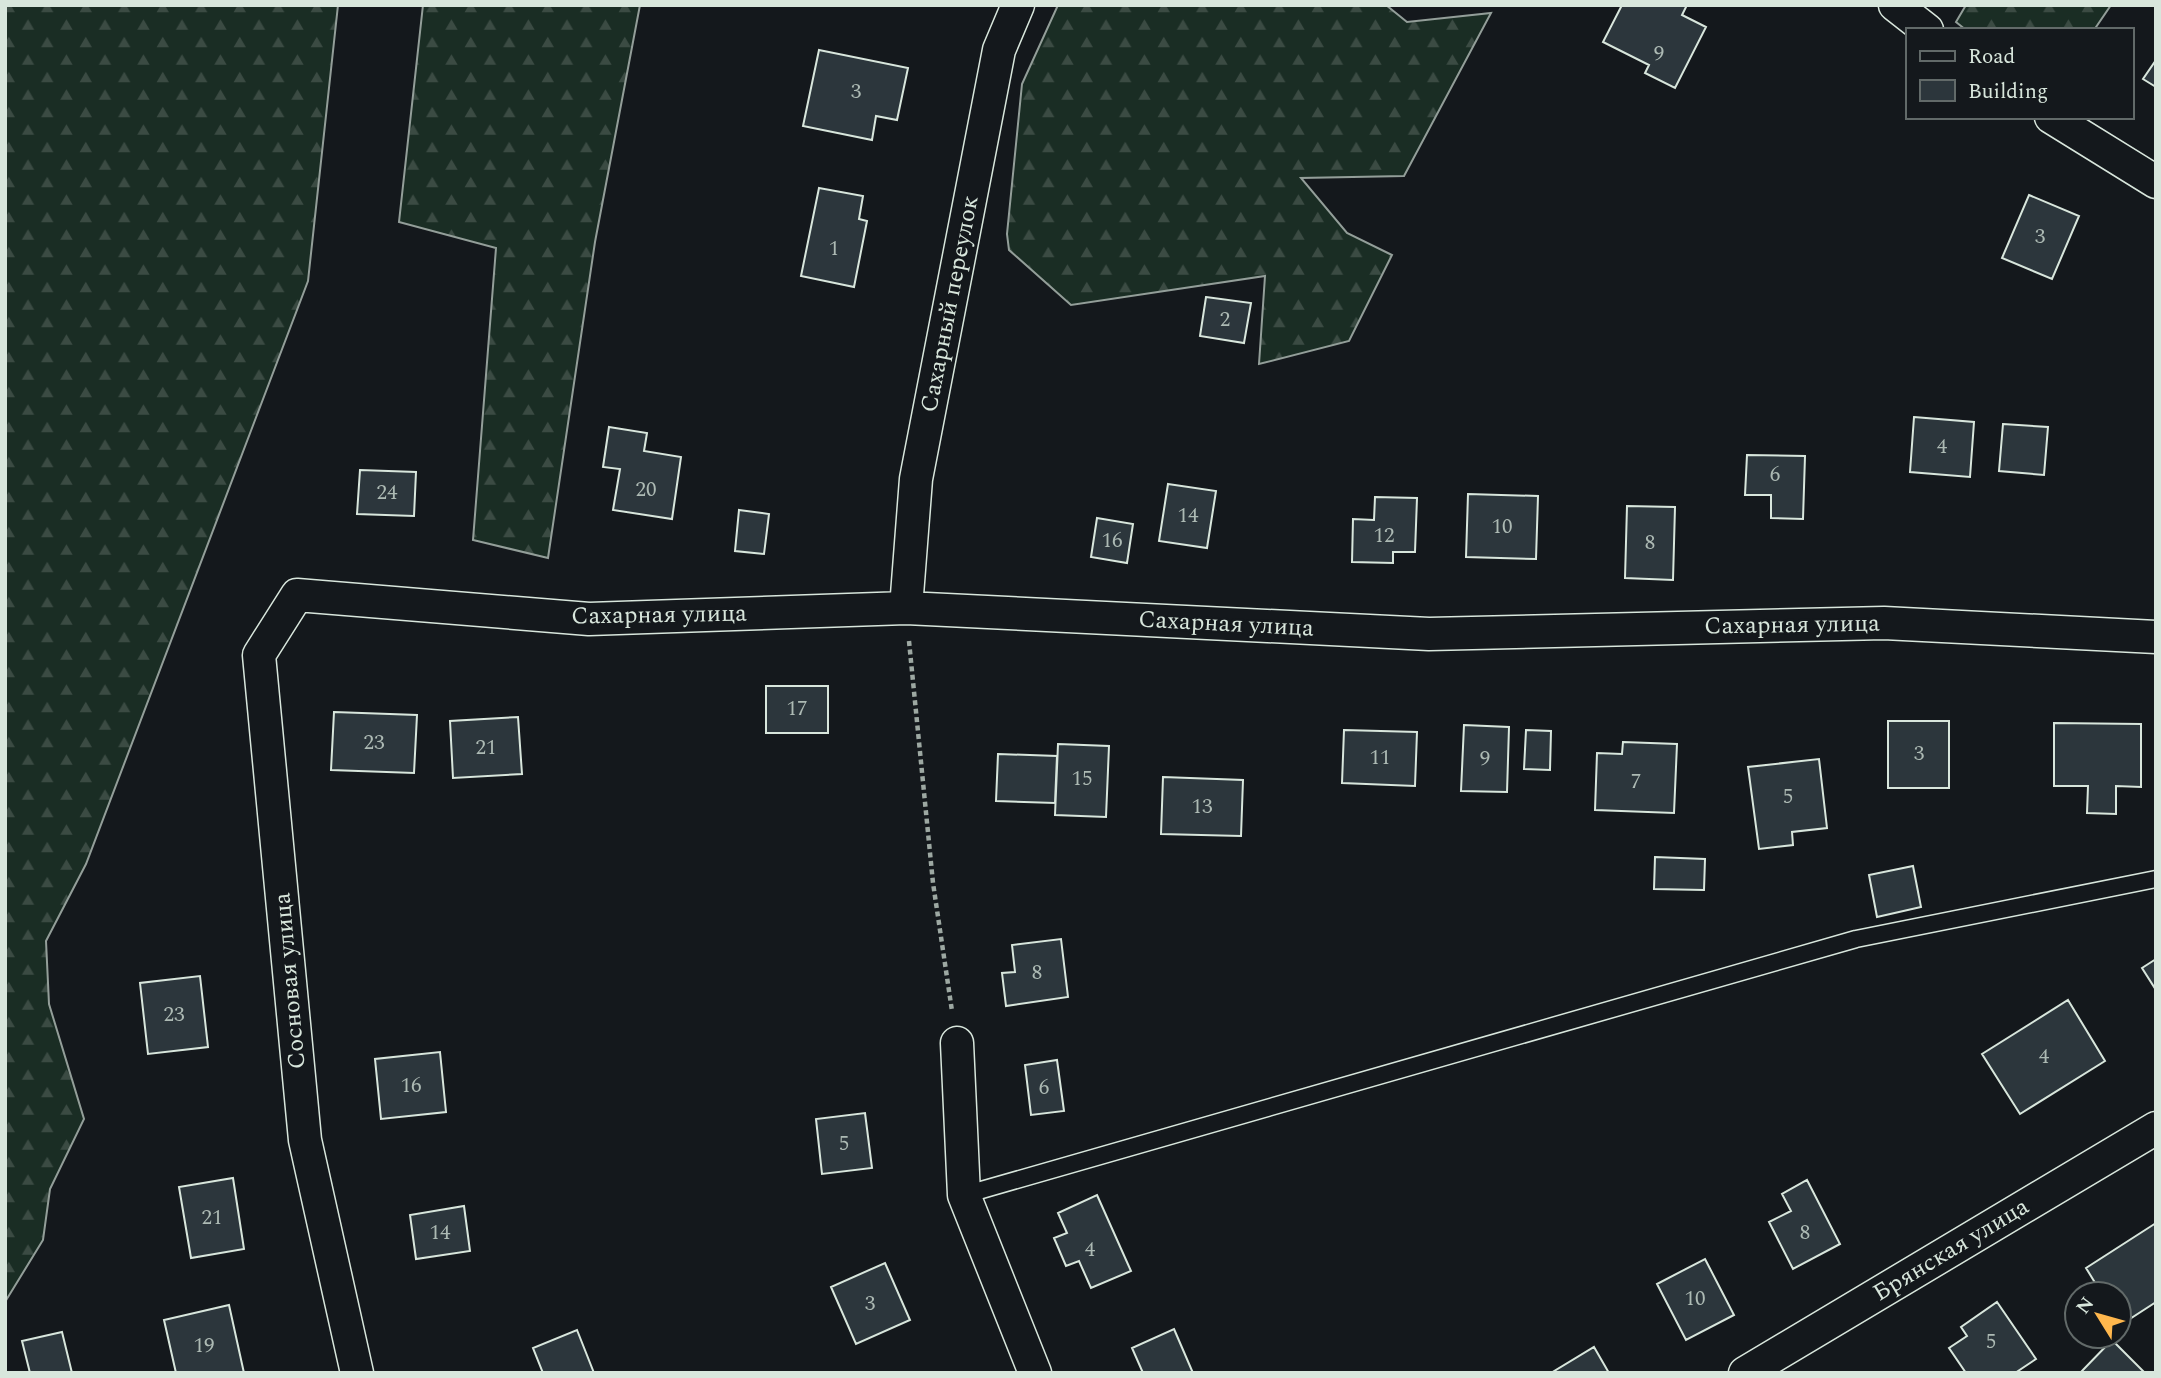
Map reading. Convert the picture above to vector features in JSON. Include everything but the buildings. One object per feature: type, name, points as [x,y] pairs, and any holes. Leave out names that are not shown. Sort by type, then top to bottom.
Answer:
[{"type":"street","name":"Сахарный переулок","points":[[906,608],[916,479],[999,50],[1018,5]]},
{"type":"street","points":[[1895,5],[1924,28]]},
{"type":"street","points":[[2054,119],[2156,182]]},
{"type":"street","name":"Сахарная улица","points":[[297,595],[589,619],[906,608],[1429,634],[1884,623],[2156,637]]},
{"type":"street","name":"Сосновая улица","points":[[297,595],[259,655],[305,1140],[357,1373]]},
{"type":"street","points":[[957,1043],[964,1195],[1035,1373]]},
{"type":"street","name":"Брянская улица","points":[[1745,1373],[2156,1128]]},
{"type":"lane","points":[[964,1195],[1856,939],[2156,879]]},
{"type":"path","points":[[906,608],[933,883],[957,1043]]},
{"type":"green space","points":[[5,5],[338,5],[308,281],[86,864],[46,941],[49,1004],[84,1119],[50,1189],[43,1240],[5,1302]]},
{"type":"green space","points":[[423,5],[640,5],[595,242],[548,558],[473,540],[496,248],[399,222]]},
{"type":"green space","points":[[1058,5],[1386,5],[1407,22],[1491,13],[1404,176],[1301,178],[1347,233],[1392,255],[1349,341],[1259,364],[1265,276],[1071,305],[1009,250],[1007,234],[1022,84]]},
{"type":"green space","points":[[1966,5],[2111,5],[2095,28],[1964,28],[1956,22]]}]
